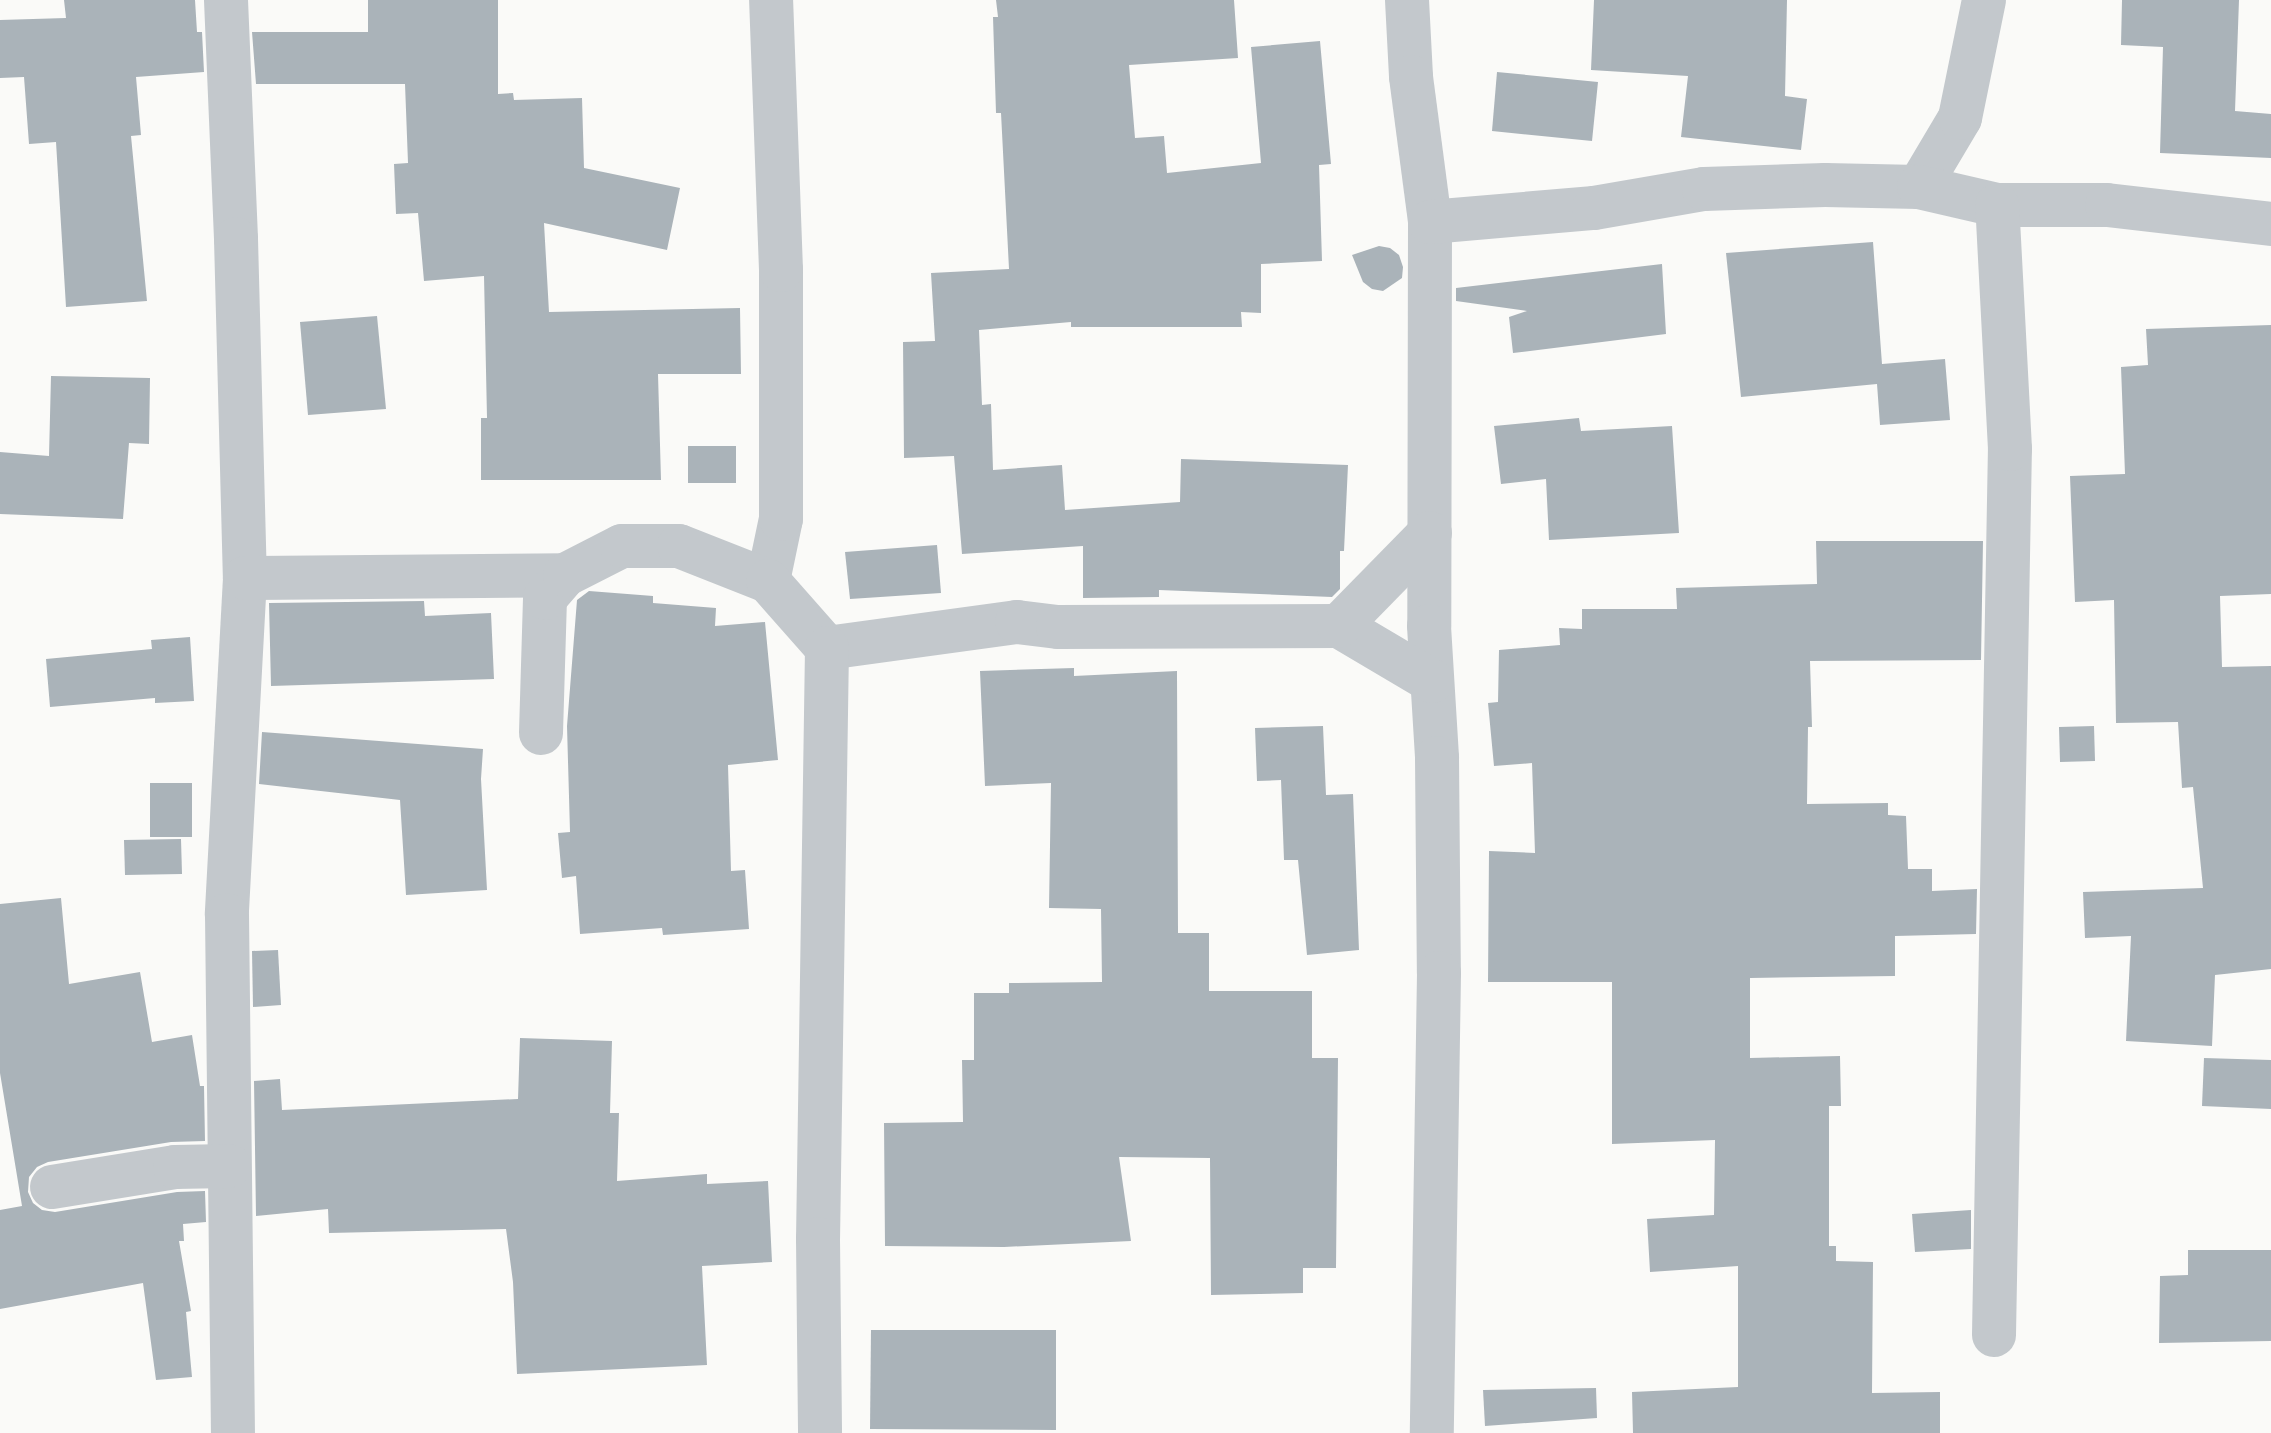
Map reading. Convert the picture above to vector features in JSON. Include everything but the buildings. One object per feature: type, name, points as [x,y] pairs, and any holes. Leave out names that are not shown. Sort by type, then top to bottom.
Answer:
[{"type":"street","points":[[226,0],[245,578],[227,915],[233,1433]]},
{"type":"street","points":[[768,581],[781,519],[781,270],[771,0]]},
{"type":"street","points":[[1407,0],[1411,77],[1430,222],[1430,533],[1439,973],[1432,1433]]},
{"type":"street","points":[[1919,187],[1960,118],[1984,0]]},
{"type":"street","points":[[1430,222],[1594,208],[1704,189],[1919,187],[1997,205],[2107,205],[2271,224]]},
{"type":"street","points":[[1994,1335],[2010,449],[1997,205]]},
{"type":"street","points":[[1339,626],[1430,533]]},
{"type":"street","points":[[541,733],[545,598],[565,575],[622,546],[679,546],[768,581],[827,648],[818,1239],[820,1433]]},
{"type":"street","points":[[245,578],[565,575]]},
{"type":"street","points":[[827,648],[1017,622],[1058,627],[1339,626],[1432,681]]},
{"type":"street","points":[[52,1187],[175,1167],[229,1166]]}]
